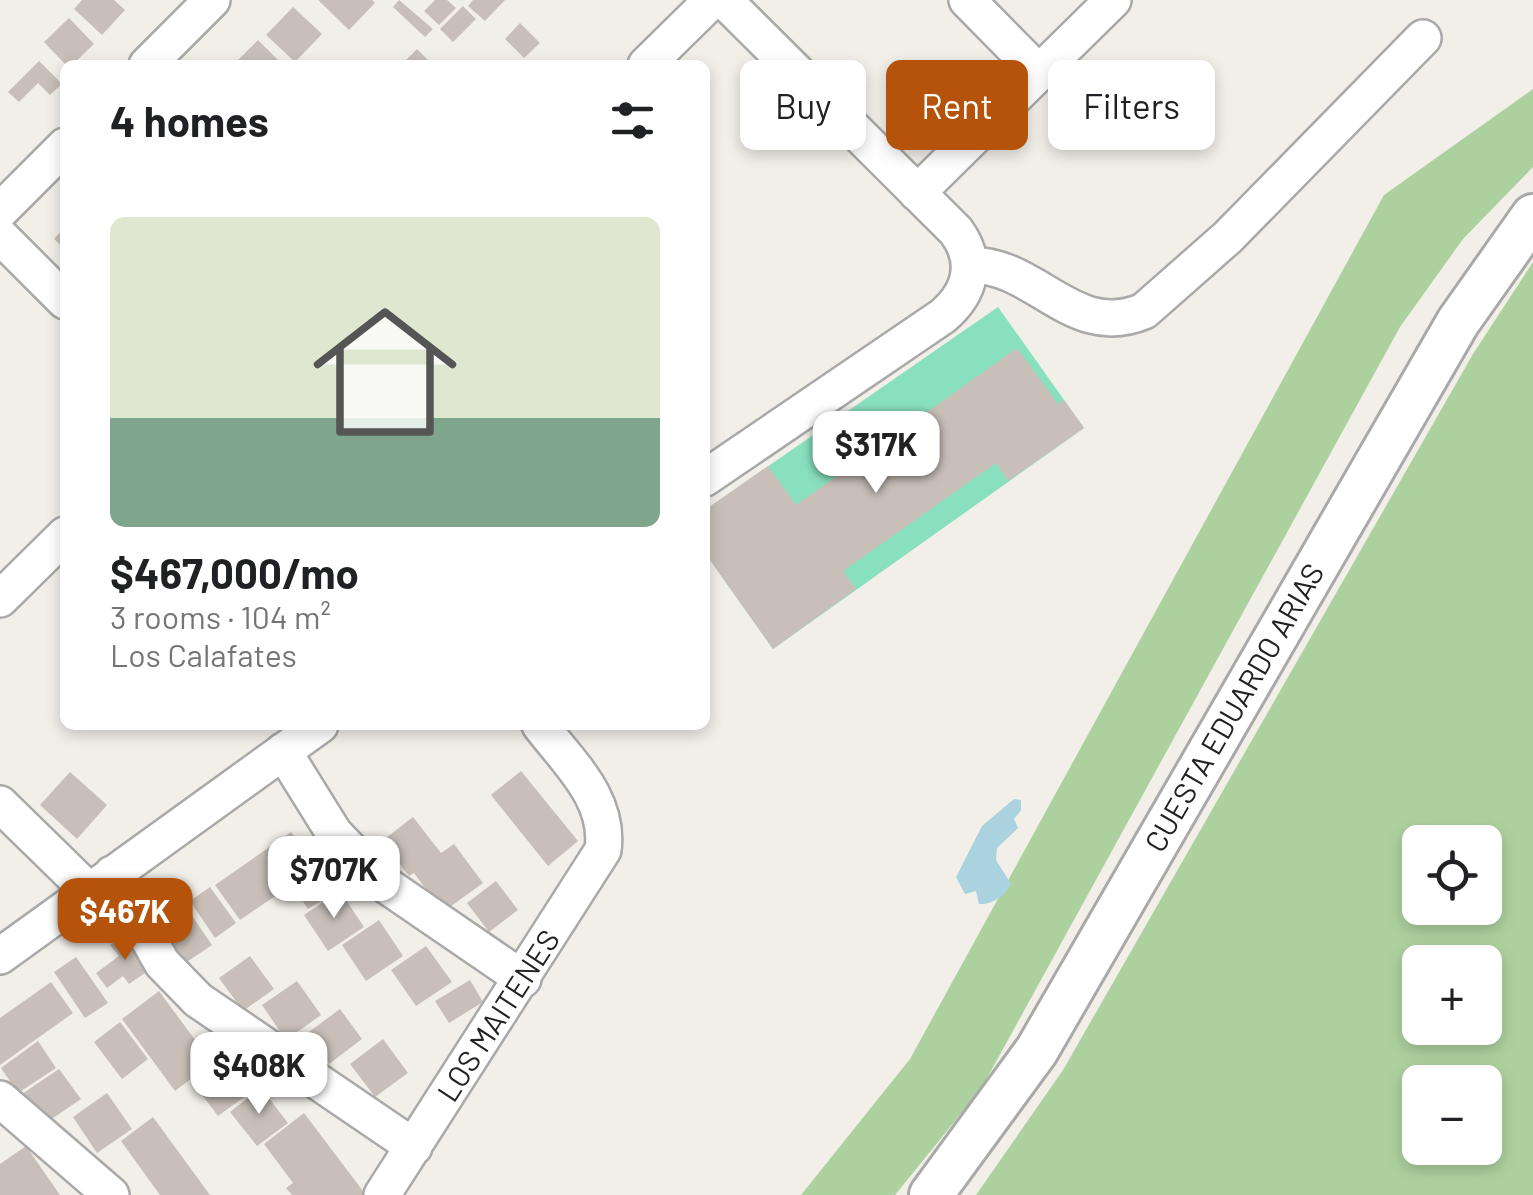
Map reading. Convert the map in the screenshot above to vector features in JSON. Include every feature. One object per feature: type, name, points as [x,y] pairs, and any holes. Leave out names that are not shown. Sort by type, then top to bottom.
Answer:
[{"type":"street","points":[[152,60],[212,0]]},
{"type":"street","points":[[651,60],[712,0]]},
{"type":"street","points":[[710,475],[943,316],[960,300],[970,272],[963,241],[724,0]]},
{"type":"street","points":[[967,0],[1039,73]]},
{"type":"street","points":[[918,193],[1113,0]]},
{"type":"street","points":[[970,272],[1008,270],[1064,307],[1094,319],[1128,318],[1144,311],[1241,225],[1424,38]]},
{"type":"street","points":[[0,211],[60,151]]},
{"type":"street","name":"CUESTA EDUARDO ARIAS","points":[[931,1195],[1037,1050],[1458,322],[1533,216]]},
{"type":"street","points":[[0,236],[60,296]]},
{"type":"street","points":[[0,599],[60,540]]},
{"type":"street","points":[[0,956],[313,730]]},
{"type":"street","name":"LOS MAITENES","points":[[382,1195],[595,868],[605,833],[596,798],[544,730]]},
{"type":"street","points":[[283,751],[334,833],[380,881],[523,979]]},
{"type":"street","points":[[0,804],[101,883],[162,963],[198,1000],[414,1147]]},
{"type":"street","points":[[0,1099],[111,1195]]},
{"type":"green space","points":[[1533,89],[1533,167],[1463,239],[1400,327],[981,1089],[895,1195],[801,1195],[910,1059],[1384,195]]},
{"type":"green space","points":[[1533,262],[1533,1195],[976,1195],[1063,1070],[1473,354]]},
{"type":"green space","points":[[998,307],[1084,428],[773,649],[710,560],[710,507]]},
{"type":"water","points":[[1014,799],[1021,800],[1021,810],[1014,819],[1018,828],[997,848],[996,860],[1011,884],[998,899],[979,904],[976,891],[965,894],[956,877],[982,826]]},
{"type":"building","points":[[82,0],[114,0],[125,10],[102,35],[74,9]]},
{"type":"building","points":[[318,0],[372,0],[375,3],[349,30]]},
{"type":"building","points":[[399,0],[433,29],[425,37],[393,7]]},
{"type":"building","points":[[435,0],[447,0],[456,8],[439,25],[424,11]]},
{"type":"building","points":[[473,0],[505,0],[485,21],[468,6]]},
{"type":"building","points":[[463,6],[476,19],[453,42],[440,29]]},
{"type":"building","points":[[293,7],[322,34],[297,60],[266,35]]},
{"type":"building","points":[[69,18],[94,44],[77,60],[61,60],[44,42]]},
{"type":"building","points":[[520,23],[540,43],[524,58],[505,39]]},
{"type":"building","points":[[258,40],[278,60],[238,60]]},
{"type":"building","points":[[417,49],[428,60],[406,60]]},
{"type":"building","points":[[39,61],[60,82],[50,95],[38,83],[19,102],[8,92]]},
{"type":"building","points":[[1017,348],[1058,404],[1064,400],[1084,428],[1008,481],[996,463],[843,571],[856,589],[773,649],[710,560],[710,507],[768,466],[796,505]]},
{"type":"building","points":[[521,771],[578,841],[548,866],[491,795]]},
{"type":"building","points":[[70,772],[107,805],[77,839],[40,805]]},
{"type":"building","points":[[413,817],[441,853],[454,844],[483,883],[443,912],[414,873],[409,876],[382,841]]},
{"type":"building","points":[[291,832],[316,868],[240,920],[215,885]]},
{"type":"building","points":[[335,862],[349,883],[308,909],[295,889]]},
{"type":"building","points":[[496,881],[518,910],[489,932],[467,903]]},
{"type":"building","points":[[210,887],[236,923],[215,938],[190,901]]},
{"type":"building","points":[[340,891],[364,927],[328,951],[304,915]]},
{"type":"building","points":[[188,910],[212,945],[181,966],[157,930]]},
{"type":"building","points":[[379,920],[403,956],[366,981],[342,945]]},
{"type":"building","points":[[127,933],[152,968],[129,984],[123,976],[107,988],[96,973],[119,956],[110,945]]},
{"type":"building","points":[[426,946],[452,982],[416,1006],[391,970]]},
{"type":"building","points":[[250,956],[274,989],[243,1011],[219,978]]},
{"type":"building","points":[[76,957],[108,1003],[85,1018],[54,972]]},
{"type":"building","points":[[470,980],[483,1002],[449,1023],[435,1001]]},
{"type":"building","points":[[297,981],[321,1015],[286,1040],[262,1005]]},
{"type":"building","points":[[51,982],[73,1013],[0,1065],[0,1018]]},
{"type":"building","points":[[159,991],[212,1063],[175,1091],[122,1019]]},
{"type":"building","points":[[340,1009],[362,1039],[329,1064],[306,1034]]},
{"type":"building","points":[[120,1022],[148,1059],[122,1079],[94,1042]]},
{"type":"building","points":[[383,1039],[408,1073],[375,1097],[350,1064]]},
{"type":"building","points":[[38,1041],[56,1068],[18,1093],[1,1068]]},
{"type":"building","points":[[226,1058],[251,1092],[218,1116],[193,1083]]},
{"type":"building","points":[[59,1069],[81,1099],[37,1129],[16,1098]]},
{"type":"building","points":[[261,1088],[288,1123],[257,1146],[230,1112]]},
{"type":"building","points":[[107,1093],[132,1129],[97,1153],[73,1117]]},
{"type":"building","points":[[304,1113],[366,1195],[292,1195],[286,1188],[293,1183],[264,1144]]},
{"type":"building","points":[[153,1117],[210,1195],[160,1195],[121,1141]]},
{"type":"building","points":[[26,1146],[60,1195],[0,1195],[0,1164]]}]
